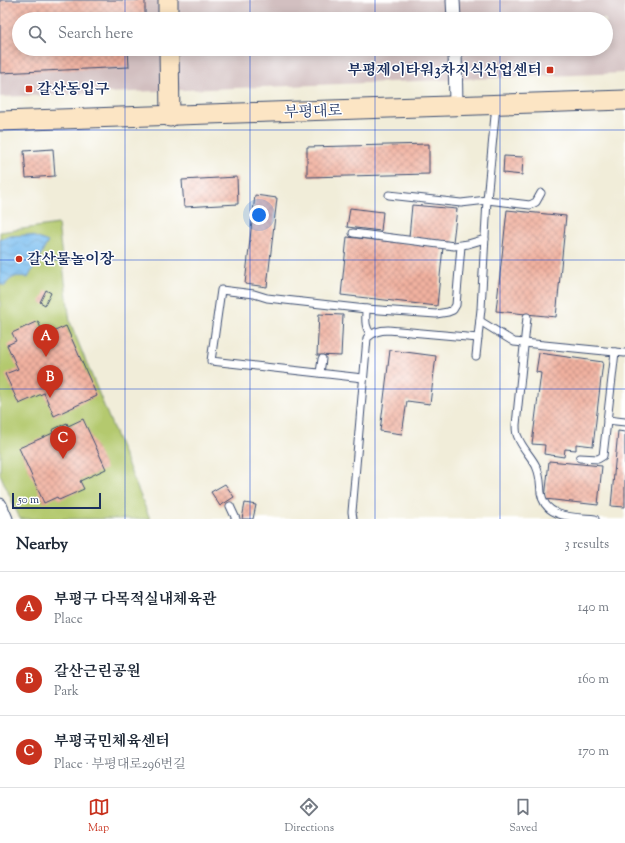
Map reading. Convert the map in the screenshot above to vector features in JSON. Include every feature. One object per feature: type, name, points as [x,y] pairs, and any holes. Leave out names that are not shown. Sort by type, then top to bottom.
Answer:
[{"type":"main road","points":[[168,0],[168,12]]},
{"type":"main road","points":[[169,56],[170,116]]},
{"type":"main road","name":"부평대로","points":[[0,122],[625,100]]},
{"type":"street","points":[[453,0],[454,12]]},
{"type":"street","points":[[454,56],[456,106]]},
{"type":"street","points":[[0,505],[6,519]]},
{"type":"lane","points":[[476,356],[480,321],[487,200],[496,105]]},
{"type":"lane","points":[[389,195],[461,204],[487,200],[530,205],[536,202],[541,193]]},
{"type":"lane","points":[[353,233],[461,246],[485,239]]},
{"type":"lane","points":[[363,378],[212,361],[221,290],[254,294],[267,298],[366,309],[436,314],[448,312],[453,310],[456,305],[461,246]]},
{"type":"lane","points":[[366,309],[366,327],[371,334]]},
{"type":"lane","points":[[527,317],[523,343],[516,425],[517,437],[535,465],[541,478],[541,494],[553,516],[560,515],[595,519]]},
{"type":"lane","points":[[480,321],[514,342],[625,353]]},
{"type":"lane","points":[[352,519],[367,338],[379,330],[388,330],[478,338]]},
{"type":"lane","points":[[580,458],[598,459],[603,456],[615,352]]},
{"type":"lane","points":[[320,373],[322,358]]},
{"type":"lane","points":[[607,420],[625,422]]},
{"type":"lane","points":[[230,506],[236,519]]},
{"type":"shaded area","points":[[0,0],[625,0],[625,73],[0,97]]},
{"type":"green space","points":[[58,224],[70,322],[150,519],[20,519],[0,474],[0,232]]},
{"type":"water","name":"갈산물놀이장","points":[[28,235],[48,242],[28,278],[18,276],[9,280],[5,286],[0,284],[0,239],[10,236]]},
{"type":"building","points":[[0,0],[145,0],[145,12],[12,12],[12,56],[128,56],[129,67],[0,73]]},
{"type":"building","points":[[429,144],[429,174],[307,177],[307,147]]},
{"type":"building","points":[[53,149],[55,176],[26,178],[24,151]]},
{"type":"building","points":[[504,156],[523,157],[522,175],[503,173]]},
{"type":"building","points":[[237,177],[238,204],[184,207],[182,180]]},
{"type":"building","points":[[255,195],[277,198],[267,287],[245,284]]},
{"type":"building","points":[[412,205],[457,209],[453,242],[409,237]]},
{"type":"building","points":[[350,208],[383,212],[381,231],[347,227]]},
{"type":"building","points":[[507,210],[566,216],[556,317],[496,311]]},
{"type":"building","points":[[347,237],[443,247],[437,306],[341,295]]},
{"type":"building","points":[[46,290],[51,293],[45,305],[40,302]]},
{"type":"building","points":[[319,314],[343,315],[341,356],[317,355]]},
{"type":"building","points":[[38,321],[44,336],[66,326],[97,396],[54,416],[44,393],[19,404],[5,374],[18,369],[7,345],[16,341],[12,333]]},
{"type":"building","points":[[390,350],[436,356],[430,404],[407,401],[402,434],[380,431]]},
{"type":"building","points":[[539,353],[603,362],[593,446],[576,444],[576,450],[565,449],[564,457],[544,454],[545,445],[532,444],[541,373],[536,372]]},
{"type":"building","points":[[83,419],[106,469],[80,481],[84,489],[59,500],[57,497],[44,503],[19,448],[53,433],[52,430],[67,423],[68,426]]},
{"type":"building","points":[[618,431],[625,432],[625,507],[611,506]]},
{"type":"building","points":[[549,461],[602,466],[598,505],[545,499]]},
{"type":"building","points":[[225,484],[234,497],[220,506],[211,492]]},
{"type":"building","points":[[245,503],[256,505],[253,519],[242,519]]},
{"type":"place","name":"부평제이타워3차지식산업센터","points":[[550,70]]},
{"type":"place","name":"갈산동입구","points":[[29,89]]},
{"type":"place","name":"갈산물놀이장","points":[[19,259]]},
{"type":"place","name":"부평구 다목적실내체육관","points":[[46,357]]},
{"type":"place","name":"갈산근린공원","points":[[50,398]]},
{"type":"place","name":"부평국민체육센터","points":[[63,459]]}]
